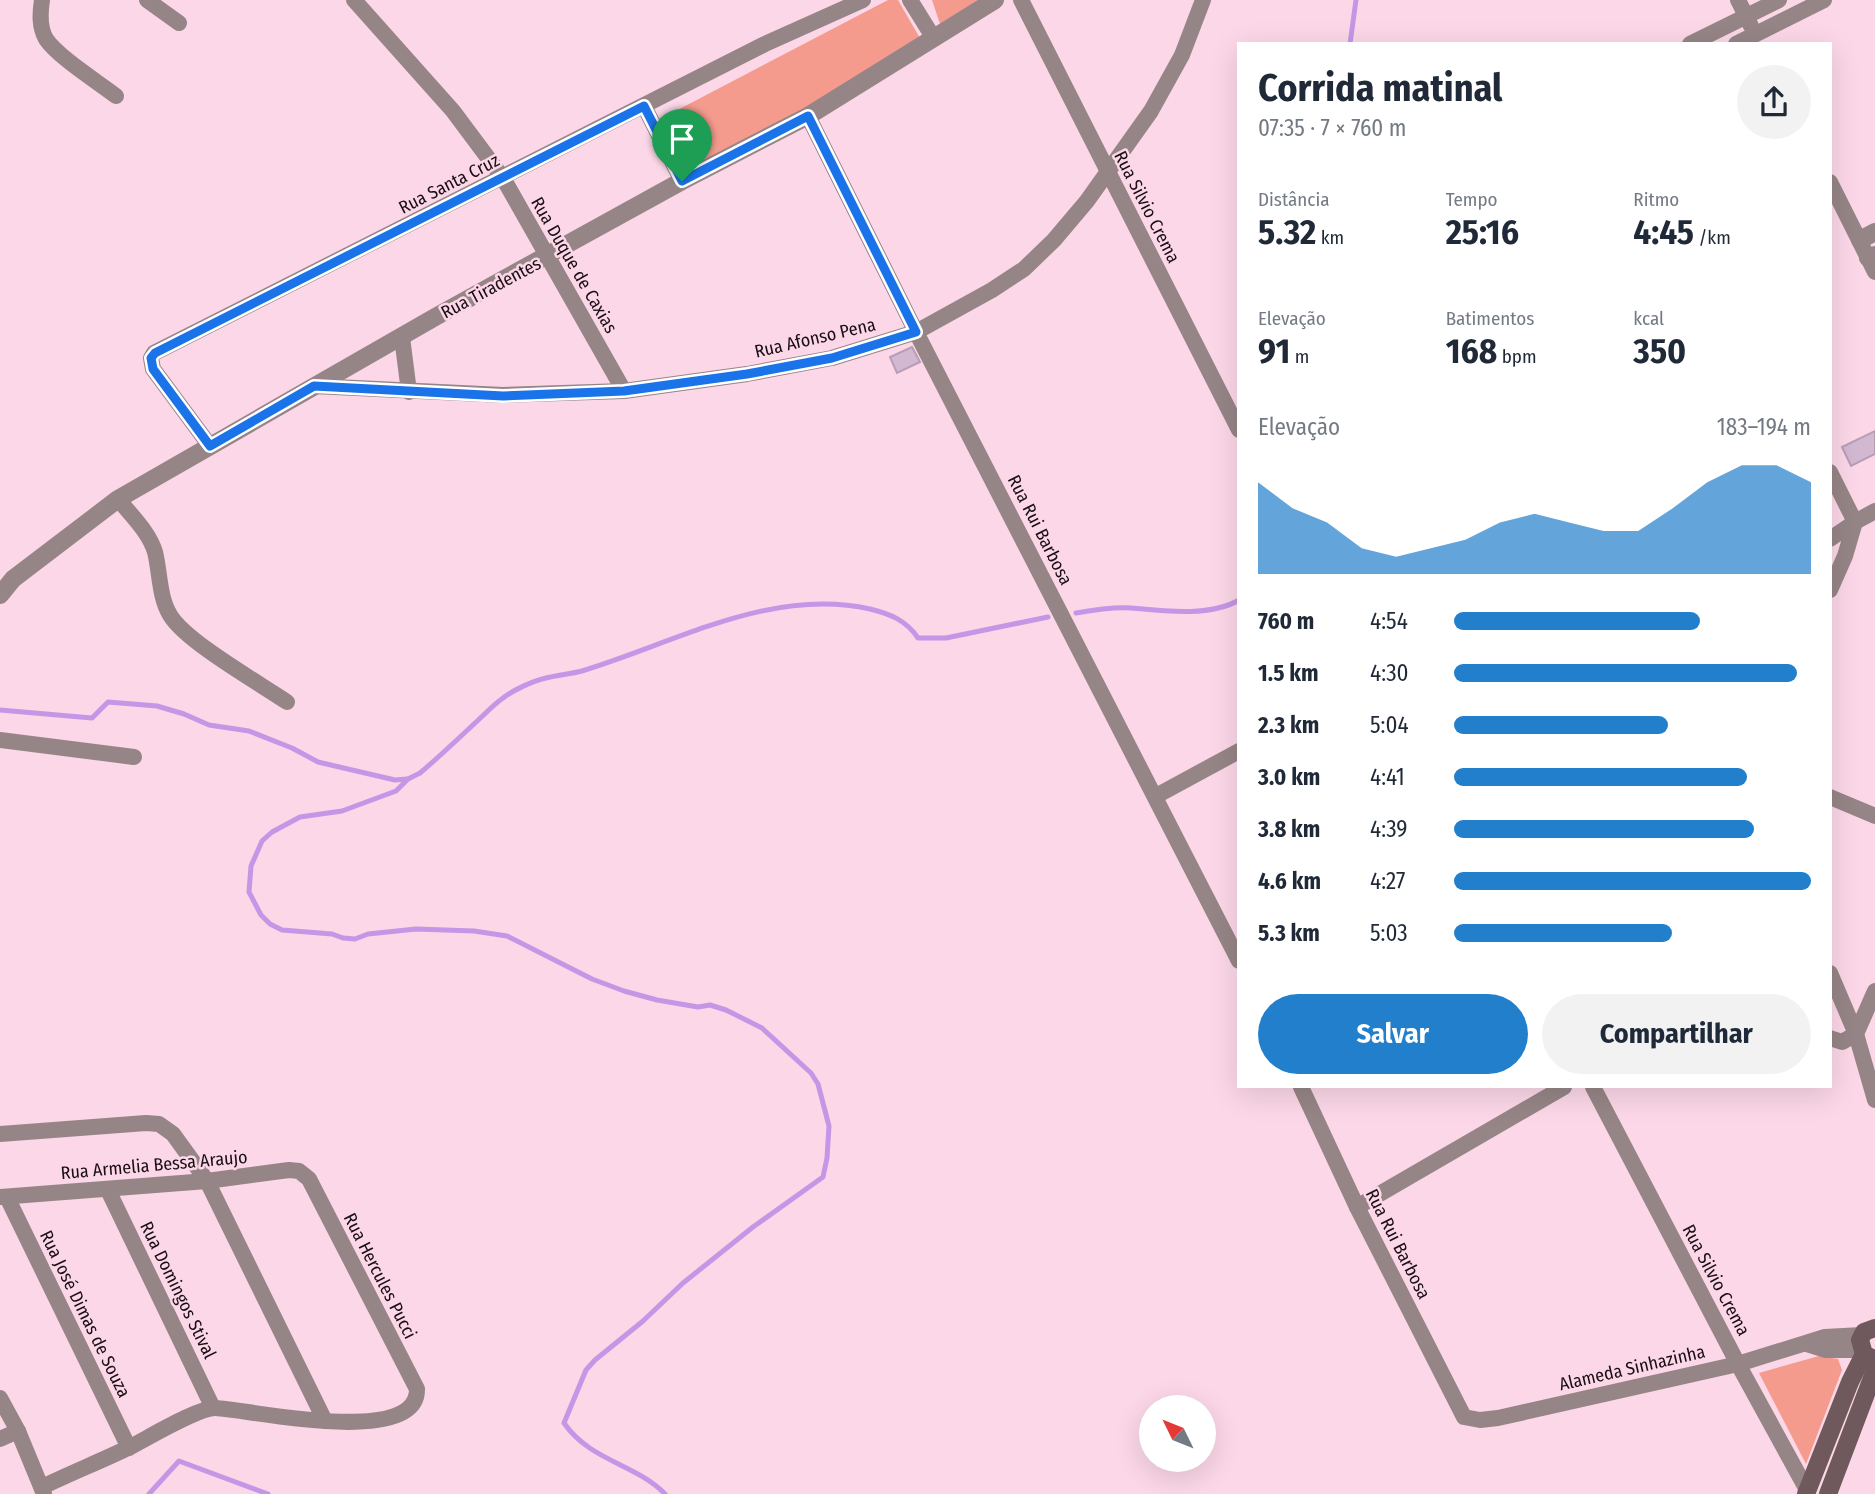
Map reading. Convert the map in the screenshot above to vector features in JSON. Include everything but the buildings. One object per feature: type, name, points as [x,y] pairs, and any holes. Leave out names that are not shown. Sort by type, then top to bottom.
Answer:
[{"type":"main road","points":[[1807,1492],[1869,1339]]},
{"type":"main road","points":[[1828,1494],[1875,1370]]},
{"type":"street","points":[[42,0],[40,16],[46,38],[57,50],[116,96]]},
{"type":"street","points":[[147,0],[179,23]]},
{"type":"street","name":"Rua Duque de Caxias","points":[[354,0],[365,7],[453,111],[503,178],[624,391]]},
{"type":"street","name":"Rua Santa Cruz","points":[[210,446],[153,369],[151,358],[155,353],[765,44],[863,0]]},
{"type":"street","points":[[910,0],[933,37]]},
{"type":"street","name":"Rua Tiradentes","points":[[0,595],[13,579],[118,499],[314,386],[682,181],[808,116],[995,0]]},
{"type":"street","name":"Rua Silvio Crema","points":[[1021,0],[1237,426]]},
{"type":"street","name":"Rua Afonso Pena","points":[[314,386],[503,396],[624,391],[747,374],[832,358],[916,332],[1024,269],[1054,240],[1079,211],[1151,111],[1182,55],[1203,0]]},
{"type":"street","points":[[1738,0],[1757,39],[1824,0]]},
{"type":"street","points":[[1694,42],[1779,0]]},
{"type":"street","points":[[644,106],[682,181]]},
{"type":"street","name":"Rua Rui Barbosa","points":[[808,116],[916,332],[1156,796],[1232,930],[1237,952]]},
{"type":"street","points":[[1832,185],[1868,236],[1873,262]]},
{"type":"street","points":[[402,337],[409,392]]},
{"type":"street","points":[[1832,476],[1855,522],[1845,556],[1832,585]]},
{"type":"street","points":[[118,499],[149,537],[164,601],[170,615],[184,632],[287,702]]},
{"type":"street","points":[[1832,538],[1875,511]]},
{"type":"street","points":[[0,740],[134,757]]},
{"type":"street","points":[[1156,796],[1237,752]]},
{"type":"street","points":[[1832,798],[1875,816]]},
{"type":"street","points":[[1832,978],[1856,1034],[1875,1100]]},
{"type":"street","points":[[1832,1039],[1842,1042],[1856,1034],[1875,991]]},
{"type":"street","name":"Rua Rui Barbosa","points":[[1301,1088],[1357,1208],[1464,1417]]},
{"type":"street","points":[[1357,1208],[1562,1088]]},
{"type":"street","name":"Rua Silvio Crema","points":[[1594,1088],[1807,1492]]},
{"type":"street","points":[[0,1134],[146,1123],[159,1124],[173,1134],[208,1181],[325,1421]]},
{"type":"street","name":"Rua Armelia Bessa Araujo","points":[[4,1197],[208,1181],[289,1170],[299,1171],[309,1180]]},
{"type":"street","name":"Rua Hercules Pucci","points":[[309,1180],[417,1389],[412,1406],[398,1415],[360,1423],[325,1421]]},
{"type":"street","name":"Rua Domingos Stival","points":[[108,1190],[213,1408]]},
{"type":"street","name":"Rua José Dimas de Souza","points":[[4,1197],[128,1447]]},
{"type":"street","name":"Alameda Sinhazinha","points":[[1464,1417],[1480,1420],[1497,1418],[1738,1364],[1807,1344],[1826,1350],[1869,1339]]},
{"type":"street","points":[[0,1398],[18,1431],[43,1490],[213,1408],[325,1421]]},
{"type":"street","points":[[0,1440],[18,1431]]},
{"type":"shaded area","points":[[888,0],[898,0],[921,40],[819,104],[693,171],[668,115]]},
{"type":"shaded area","points":[[932,0],[986,0],[941,27]]},
{"type":"shaded area","points":[[1819,1356],[1838,1359],[1842,1370],[1806,1464],[1759,1373]]},
{"type":"waterway","points":[[1350,42],[1356,0]]},
{"type":"waterway","points":[[1076,613],[1124,608],[1201,611],[1237,601]]},
{"type":"waterway","points":[[665,1494],[641,1476],[587,1446],[564,1423],[586,1370],[595,1360],[643,1321],[683,1283],[753,1227],[823,1177],[829,1126],[818,1084],[811,1073],[762,1028],[726,1010],[710,1005],[698,1007],[657,1000],[624,991],[592,979],[507,936],[474,931],[416,929],[368,934],[355,939],[332,934],[282,930],[261,915],[249,892],[251,866],[262,841],[272,832],[300,817],[342,811],[396,791],[434,761],[496,704],[518,689],[541,679],[582,671],[723,621],[796,605],[833,604],[870,609],[891,616],[903,622],[918,638],[946,638],[1048,617]]},
{"type":"waterway","points":[[0,710],[92,718],[108,702],[157,706],[209,725],[249,731],[292,748],[318,762],[395,780],[407,779]]},
{"type":"waterway","points":[[149,1494],[179,1461],[268,1494]]},
{"type":"route","points":[[644,106],[682,181],[808,116],[916,332],[832,358],[747,374],[624,391],[503,396],[314,386],[210,446],[153,369],[151,358],[155,353],[644,106]]}]
